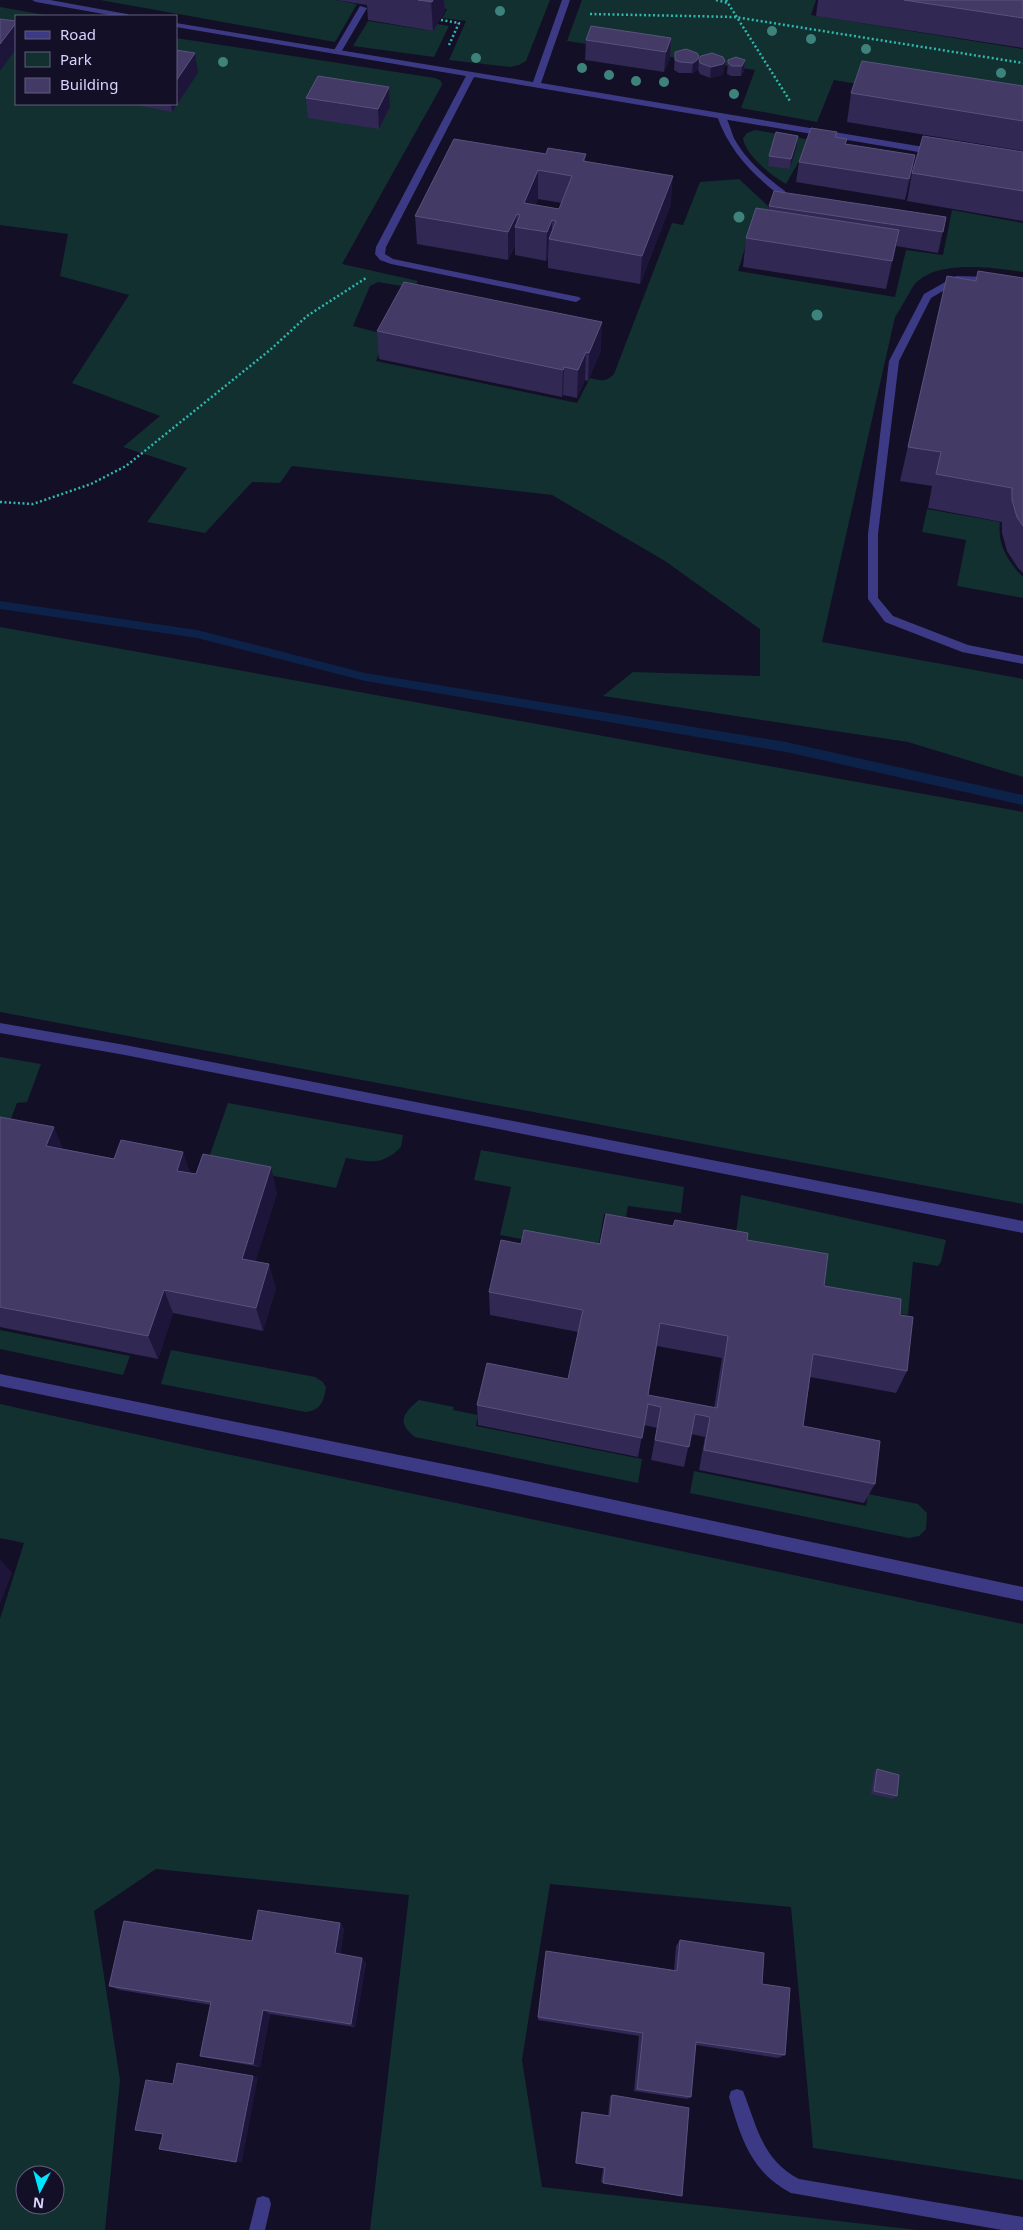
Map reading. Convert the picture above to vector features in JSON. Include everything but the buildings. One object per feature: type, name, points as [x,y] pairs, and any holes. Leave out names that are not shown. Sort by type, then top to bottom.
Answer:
[{"type":"street","points":[[36,0],[121,15]]},
{"type":"street","points":[[536,85],[566,0]]},
{"type":"street","points":[[337,52],[363,8]]},
{"type":"street","points":[[178,25],[946,154]]},
{"type":"street","points":[[471,74],[381,247],[380,254],[382,258],[391,262],[576,300]]},
{"type":"street","points":[[720,116],[732,145],[760,176],[782,193]]},
{"type":"street","points":[[1023,281],[956,279],[927,296],[894,361],[873,534],[873,599],[889,619],[966,648],[1023,660]]},
{"type":"street","points":[[0,1028],[144,1054],[1023,1227]]},
{"type":"street","points":[[0,1380],[479,1478],[1023,1594]]},
{"type":"street","points":[[737,2097],[749,2134],[768,2168],[782,2180],[797,2187],[1023,2225]]},
{"type":"street","points":[[257,2230],[263,2204]]},
{"type":"path","points":[[716,0],[728,4]]},
{"type":"path","points":[[726,0],[735,17],[810,131]]},
{"type":"path","points":[[562,14],[735,17],[1023,63]]},
{"type":"path","points":[[438,69],[459,23],[441,20]]},
{"type":"path","points":[[0,502],[33,504],[91,484],[126,466],[203,402],[270,350],[307,316],[391,262]]},
{"type":"green space","points":[[100,0],[335,0],[357,4],[335,42]]},
{"type":"green space","points":[[438,0],[550,0],[526,61],[510,67],[449,60],[466,21],[442,18],[447,9],[435,6]]},
{"type":"green space","points":[[582,0],[816,0],[811,15],[1023,49],[1023,112],[834,80],[817,122],[741,108],[755,70],[567,41]]},
{"type":"green space","points":[[0,7],[45,15],[15,15],[15,105],[178,105],[178,38],[435,78],[441,81],[442,85],[342,264],[418,281],[414,288],[378,282],[370,286],[353,326],[388,335],[376,361],[577,403],[590,378],[606,380],[614,374],[672,223],[683,225],[700,182],[739,179],[769,207],[762,233],[750,232],[738,271],[895,297],[906,250],[943,255],[952,210],[1023,223],[1023,272],[982,267],[951,268],[937,271],[925,276],[915,284],[895,317],[822,642],[1023,679],[1023,777],[908,742],[603,696],[633,672],[760,676],[760,629],[665,561],[552,495],[292,466],[280,483],[252,482],[205,533],[147,522],[187,468],[123,447],[160,416],[72,383],[129,295],[60,276],[68,234],[0,225]]},
{"type":"green space","points":[[368,21],[433,31],[437,24],[449,26],[434,57],[353,46]]},
{"type":"green space","points":[[755,130],[811,140],[786,184],[754,158],[745,145],[743,138],[747,133]]},
{"type":"green space","points":[[927,509],[1000,522],[1002,545],[1008,559],[1023,577],[1023,598],[957,586],[966,540],[922,532]]},
{"type":"green space","points":[[0,627],[1023,812],[1023,1204],[0,1012]]},
{"type":"green space","points":[[0,1057],[41,1064],[27,1102],[17,1103],[9,1124],[0,1122]]},
{"type":"green space","points":[[228,1103],[403,1135],[401,1147],[382,1160],[369,1161],[346,1158],[336,1188],[207,1163]]},
{"type":"green space","points":[[481,1150],[684,1187],[681,1213],[628,1206],[626,1217],[604,1214],[597,1253],[500,1235],[511,1187],[474,1180]]},
{"type":"green space","points":[[741,1195],[946,1240],[941,1262],[938,1266],[913,1262],[908,1315],[819,1300],[735,1242]]},
{"type":"green space","points":[[0,1330],[130,1356],[123,1375],[0,1349]]},
{"type":"green space","points":[[171,1350],[315,1377],[323,1382],[326,1387],[324,1397],[318,1407],[306,1412],[161,1384]]},
{"type":"green space","points":[[419,1400],[454,1407],[453,1410],[478,1415],[476,1426],[642,1459],[638,1483],[415,1437],[405,1427],[404,1418],[409,1409]]},
{"type":"green space","points":[[0,1404],[1023,1624],[1023,2180],[813,2148],[791,1907],[550,1884],[522,2060],[542,2187],[917,2230],[370,2230],[409,1895],[156,1869],[94,1911],[120,2080],[105,2230],[0,2230],[0,1619],[24,1543],[0,1538]]},
{"type":"green space","points":[[694,1471],[866,1506],[868,1494],[918,1504],[927,1513],[926,1529],[919,1536],[909,1538],[690,1493]]},
{"type":"waterway","points":[[0,605],[197,634],[365,677],[786,747],[1023,800]]}]
